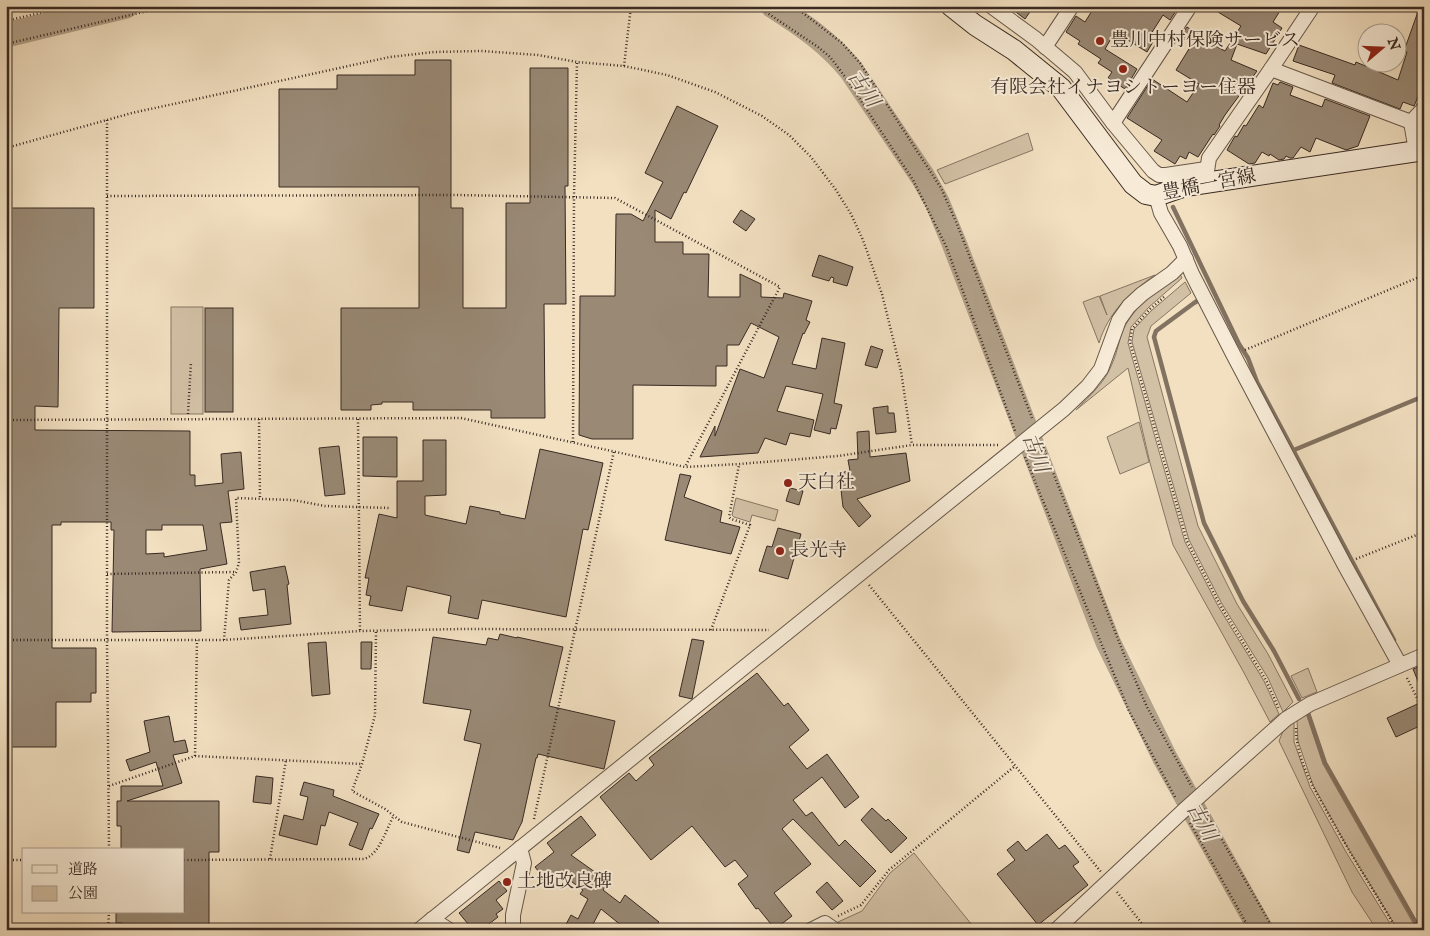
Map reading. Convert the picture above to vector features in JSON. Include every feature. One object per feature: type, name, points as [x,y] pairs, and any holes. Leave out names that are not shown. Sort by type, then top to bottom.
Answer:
[{"type":"main road","name":"豊橋一宮線","points":[[951,6],[975,25],[1014,50],[1061,88],[1134,184],[1146,194],[1156,196],[1206,176],[1420,151]]},
{"type":"street","points":[[991,6],[1075,72],[1113,123],[1153,171],[1160,175],[1206,176],[1209,158],[1313,6]]},
{"type":"street","points":[[1045,47],[1072,6]]},
{"type":"street","points":[[1113,123],[1190,6]]},
{"type":"street","points":[[1271,69],[1411,122]]},
{"type":"street","points":[[1411,122],[1424,108]]},
{"type":"street","points":[[1411,122],[1420,151]]},
{"type":"street","points":[[1156,196],[1161,213],[1204,297],[1344,564],[1400,665]]},
{"type":"street","points":[[419,930],[1077,397],[1095,378],[1105,360],[1119,320],[1129,306],[1142,294],[1172,274],[1186,259]]},
{"type":"street","points":[[1056,930],[1283,716],[1424,656]]},
{"type":"street","points":[[513,930],[513,916],[524,863],[520,848]]},
{"type":"street","points":[[432,919],[449,930]]},
{"type":"street","points":[[811,930],[830,926]]},
{"type":"path","points":[[6,21],[69,6]]},
{"type":"path","points":[[6,44],[169,6]]},
{"type":"path","points":[[624,66],[631,6]]},
{"type":"path","points":[[757,6],[818,47],[830,58],[846,78],[913,180],[946,246],[1018,446],[1129,712],[1274,930]]},
{"type":"path","points":[[794,6],[842,43],[860,62],[941,188],[957,224],[1036,432],[1123,652],[1190,804],[1250,930]]},
{"type":"path","points":[[6,148],[132,113],[390,57],[434,52],[538,55],[577,62],[624,66],[667,75],[707,89],[762,116],[789,135],[810,157],[836,190],[851,214],[863,240],[882,294],[901,371],[912,445]]},
{"type":"path","points":[[573,442],[574,197],[577,62]]},
{"type":"path","points":[[107,120],[106,420],[109,848]]},
{"type":"path","points":[[107,196],[457,195],[614,198],[780,287],[685,467]]},
{"type":"path","points":[[1247,349],[1424,274]]},
{"type":"path","points":[[1168,293],[1132,329],[1130,342],[1187,541],[1220,605],[1266,680],[1283,716],[1296,719],[1296,741],[1312,786],[1348,850],[1397,930]]},
{"type":"path","points":[[188,414],[191,362]]},
{"type":"path","points":[[6,420],[461,418],[685,467],[838,456],[912,445],[998,444],[1018,446]]},
{"type":"path","points":[[259,419],[260,499]]},
{"type":"path","points":[[358,419],[360,631]]},
{"type":"path","points":[[531,825],[535,817],[614,451]]},
{"type":"path","points":[[711,630],[750,525],[731,519],[729,516],[739,464]]},
{"type":"path","points":[[224,640],[229,580],[236,572],[239,563],[236,498],[293,500],[325,506],[390,508]]},
{"type":"path","points":[[1355,560],[1424,532]]},
{"type":"path","points":[[107,574],[236,572]]},
{"type":"path","points":[[860,574],[1147,930]]},
{"type":"path","points":[[6,640],[224,640],[360,631],[462,629],[576,631],[768,630],[788,632]]},
{"type":"path","points":[[376,632],[375,715],[362,764],[352,791],[385,809],[402,822],[503,849],[520,848]]},
{"type":"path","points":[[195,756],[197,640]]},
{"type":"path","points":[[1400,665],[1424,712]]},
{"type":"path","points":[[109,786],[195,756],[362,764]]},
{"type":"path","points":[[270,859],[286,760]]},
{"type":"path","points":[[830,926],[861,905],[888,870],[1015,766]]},
{"type":"path","points":[[185,860],[364,859],[374,853],[393,817]]},
{"type":"path","points":[[6,860],[22,860]]},
{"type":"path","points":[[108,914],[108,930]]},
{"type":"green space","points":[[1028,133],[1033,150],[945,184],[937,170]]},
{"type":"green space","points":[[1179,272],[1182,278],[1149,307],[1131,327],[1128,343],[1185,542],[1218,606],[1264,681],[1279,714],[1270,722],[1173,545],[1150,463],[1128,368],[1076,410],[1096,389],[1109,371],[1126,324],[1131,316],[1150,296]]},
{"type":"green space","points":[[1155,275],[1121,304],[1108,322],[1099,343],[1083,302],[1099,296],[1107,315],[1100,296]]},
{"type":"green space","points":[[1185,282],[1191,293],[1151,326],[1147,337],[1198,526],[1237,604],[1268,654],[1293,702],[1283,712],[1268,678],[1222,604],[1189,540],[1132,342],[1134,329],[1151,311]]},
{"type":"green space","points":[[171,307],[203,307],[203,414],[171,414]]},
{"type":"green space","points":[[1139,422],[1149,462],[1120,474],[1107,437]]},
{"type":"green space","points":[[736,498],[778,510],[775,521],[752,515],[750,522],[734,517],[732,515]]},
{"type":"green space","points":[[1308,668],[1317,692],[1302,698],[1291,676]]},
{"type":"green space","points":[[1306,713],[1323,764],[1417,930],[1398,930],[1349,850],[1313,785],[1298,741],[1297,719]]},
{"type":"green space","points":[[1294,721],[1294,742],[1310,787],[1346,852],[1394,930],[1377,930],[1352,892],[1279,741],[1284,729]]},
{"type":"green space","points":[[914,853],[976,930],[844,930],[837,926],[838,922],[862,911],[890,873]]},
{"type":"building","points":[[1008,6],[1034,6],[1025,19]]},
{"type":"building","points":[[1095,6],[1179,6],[1170,20],[1163,15],[1149,37],[1154,40],[1147,52],[1115,32],[1105,49],[1137,69],[1125,89],[1108,78],[1112,72],[1098,63],[1101,59],[1078,44],[1080,41],[1066,32],[1076,16],[1085,22]]},
{"type":"building","points":[[1208,6],[1283,6],[1273,22],[1282,28],[1266,54],[1237,44],[1231,60],[1257,71],[1198,157],[1189,152],[1186,159],[1180,156],[1175,164],[1154,151],[1162,140],[1127,118],[1152,79],[1187,102],[1199,84],[1176,70],[1192,44],[1180,37],[1187,27],[1203,37],[1202,39],[1225,51],[1241,26]]},
{"type":"building","points":[[1420,6],[1424,6],[1424,83],[1414,106],[1403,102],[1400,109],[1332,83],[1335,75],[1293,61],[1299,45],[1355,65],[1356,62],[1358,63],[1358,72],[1379,72],[1398,80],[1401,72],[1408,72],[1408,40]]},
{"type":"building","points":[[415,60],[451,60],[451,208],[463,208],[463,308],[506,308],[506,203],[530,203],[530,68],[568,68],[568,186],[565,186],[566,304],[544,304],[545,418],[491,418],[491,410],[413,410],[413,402],[382,402],[382,404],[371,405],[371,410],[341,410],[341,308],[419,308],[419,187],[279,187],[279,89],[337,89],[337,75],[415,75]]},
{"type":"building","points":[[1280,82],[1293,87],[1290,95],[1322,107],[1325,99],[1370,116],[1358,146],[1346,150],[1316,138],[1310,152],[1301,147],[1293,158],[1286,156],[1284,159],[1279,160],[1270,154],[1269,156],[1262,152],[1255,163],[1249,164],[1227,150],[1235,136],[1237,137],[1244,125],[1246,126],[1259,105],[1263,108],[1273,83],[1278,85]]},
{"type":"building","points":[[677,106],[718,126],[686,193],[684,192],[671,219],[655,210],[655,242],[683,242],[683,254],[709,254],[708,297],[740,297],[740,274],[761,284],[761,297],[783,298],[784,293],[812,301],[806,320],[810,322],[803,333],[792,364],[816,369],[822,338],[845,343],[834,403],[842,405],[836,429],[831,428],[830,434],[814,430],[823,394],[786,386],[777,411],[814,420],[810,437],[790,433],[786,445],[765,438],[758,453],[700,457],[715,426],[715,436],[740,369],[764,378],[779,337],[751,323],[739,345],[727,345],[727,366],[716,366],[716,386],[633,385],[633,439],[592,439],[579,435],[580,296],[615,296],[616,214],[631,214],[643,221],[663,182],[645,173]]},
{"type":"building","points":[[6,208],[94,208],[94,308],[59,308],[58,407],[35,406],[35,430],[190,431],[190,475],[195,475],[195,486],[223,483],[221,454],[241,452],[244,489],[228,491],[232,522],[220,523],[227,564],[200,569],[201,631],[112,632],[114,530],[111,530],[111,522],[61,522],[61,525],[52,525],[52,648],[96,648],[96,693],[91,693],[91,702],[56,702],[56,747],[6,747],[6,429],[9,429],[10,310],[6,310]],"holes":[[[162,525],[203,525],[207,550],[164,557],[164,553],[146,554],[146,530],[162,530]]]},
{"type":"building","points":[[741,210],[755,219],[746,231],[733,222]]},
{"type":"building","points":[[819,255],[853,267],[847,286],[833,282],[834,278],[831,277],[829,281],[812,276]]},
{"type":"building","points":[[205,308],[233,308],[233,412],[205,412]]},
{"type":"building","points":[[871,346],[883,350],[877,368],[865,365]]},
{"type":"building","points":[[888,406],[888,413],[894,413],[896,432],[876,434],[873,408]]},
{"type":"building","points":[[869,431],[870,457],[906,453],[910,481],[857,499],[871,516],[859,527],[843,507],[839,473],[850,471],[848,460],[858,459],[857,432]]},
{"type":"building","points":[[363,437],[397,437],[397,477],[363,476]]},
{"type":"building","points":[[423,440],[446,440],[446,495],[425,496],[425,515],[466,524],[470,506],[525,519],[540,449],[603,463],[588,530],[583,529],[566,617],[482,600],[478,619],[448,613],[451,596],[407,586],[402,611],[369,605],[371,596],[366,595],[369,578],[365,578],[379,514],[397,518],[397,481],[423,481]]},
{"type":"building","points":[[339,446],[345,494],[325,496],[319,448]]},
{"type":"building","points":[[680,474],[691,476],[684,497],[722,511],[720,522],[740,527],[731,554],[665,540]]},
{"type":"building","points":[[790,488],[803,491],[799,505],[786,501]]},
{"type":"building","points":[[778,528],[801,534],[788,579],[759,571],[767,546],[772,547]]},
{"type":"building","points":[[285,566],[289,584],[287,585],[291,624],[241,630],[239,618],[268,615],[265,589],[253,591],[250,572]]},
{"type":"building","points":[[500,634],[563,647],[549,706],[615,721],[604,769],[538,754],[522,822],[513,840],[475,832],[469,853],[457,850],[481,744],[464,740],[471,710],[423,703],[433,637],[486,645],[488,638],[498,640]]},
{"type":"building","points":[[692,639],[704,641],[692,699],[679,696]]},
{"type":"building","points":[[326,642],[330,694],[312,696],[308,643]]},
{"type":"building","points":[[361,642],[372,642],[371,669],[361,669]]},
{"type":"building","points":[[1424,665],[1424,696],[1413,669]]},
{"type":"building","points":[[757,673],[784,706],[788,703],[809,730],[789,747],[807,769],[827,754],[859,797],[845,808],[822,777],[793,800],[806,816],[812,812],[839,846],[845,840],[876,871],[860,887],[793,819],[782,829],[811,864],[774,893],[792,916],[775,929],[758,908],[756,909],[738,884],[748,876],[735,860],[725,867],[692,826],[651,860],[600,797],[629,773],[636,781],[654,765],[649,758]]},
{"type":"building","points":[[1424,701],[1424,724],[1396,737],[1387,718]]},
{"type":"building","points":[[169,716],[174,742],[185,740],[188,752],[173,755],[182,783],[127,801],[219,801],[219,852],[209,852],[209,930],[122,930],[122,923],[116,923],[116,914],[185,914],[185,848],[121,848],[121,826],[117,826],[117,801],[121,801],[121,786],[163,786],[156,762],[130,771],[126,760],[150,752],[144,721]]},
{"type":"building","points":[[256,776],[273,778],[271,804],[253,802]]},
{"type":"building","points":[[304,782],[334,790],[333,796],[379,814],[372,829],[370,828],[362,850],[349,845],[358,823],[329,812],[325,826],[321,825],[317,845],[279,835],[284,815],[303,820],[308,797],[300,795]]},
{"type":"building","points":[[872,808],[886,821],[888,819],[907,838],[891,853],[861,820]]},
{"type":"building","points":[[581,816],[596,835],[571,855],[609,882],[603,890],[620,903],[625,895],[659,922],[653,930],[627,930],[601,909],[592,926],[599,930],[563,930],[571,915],[578,919],[588,899],[580,894],[583,890],[557,871],[548,883],[535,867],[554,852],[547,843]]},
{"type":"building","points":[[1047,834],[1059,849],[1065,845],[1079,862],[1073,866],[1088,885],[1038,925],[997,874],[1015,860],[1007,850],[1018,841],[1026,851]]},
{"type":"building","points":[[499,881],[507,891],[496,900],[503,909],[496,914],[498,917],[481,930],[473,930],[459,913]]},
{"type":"building","points":[[827,882],[843,901],[832,910],[816,892]]},
{"type":"waterway","name":"古川","points":[[6,35],[126,6]]},
{"type":"waterway","name":"古川","points":[[773,6],[815,35],[843,60],[923,177],[937,202],[1108,642],[1165,758],[1261,930]]},
{"type":"waterway","points":[[1173,207],[1239,344],[1248,358],[1257,382],[1394,640]]},
{"type":"waterway","points":[[1202,298],[1156,331],[1154,337],[1204,523],[1243,601],[1274,651],[1299,699]]},
{"type":"waterway","points":[[1294,450],[1424,396]]},
{"type":"waterway","points":[[1308,713],[1325,763],[1420,930]]},
{"type":"place","name":"豊川中村保険サービス","points":[[1100,41]]},
{"type":"place","name":"有限会社イナヨシトーヨー住器","points":[[1123,69]]},
{"type":"place","name":"天白社","points":[[788,483]]},
{"type":"place","name":"長光寺","points":[[780,551]]},
{"type":"place","name":"土地改良碑","points":[[507,882]]}]
